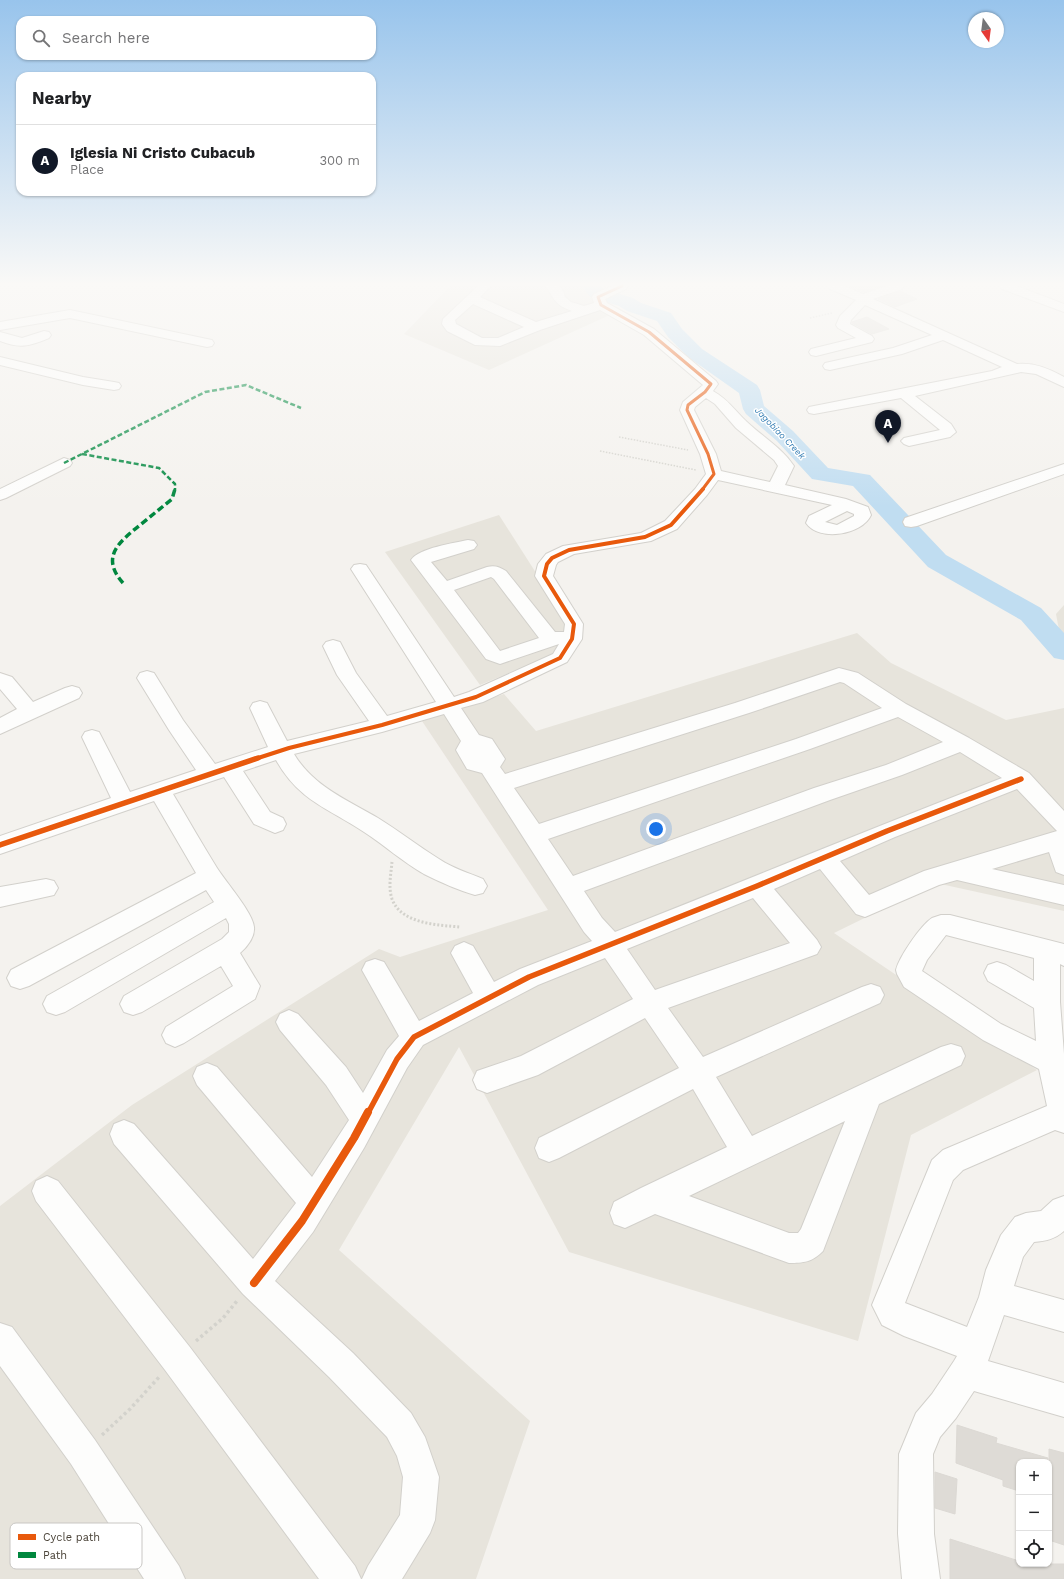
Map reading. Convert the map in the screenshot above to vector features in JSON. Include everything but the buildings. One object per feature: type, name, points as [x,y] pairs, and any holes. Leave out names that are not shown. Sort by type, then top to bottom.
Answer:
[{"type":"street","points":[[681,360],[711,384],[705,392],[688,406],[687,410],[708,454],[714,474]]},
{"type":"street","points":[[830,366],[858,360]]},
{"type":"street","points":[[996,360],[1015,368],[1030,369],[1046,373],[1064,382]]},
{"type":"street","points":[[0,363],[12,372],[12,378]]},
{"type":"street","points":[[0,363],[83,381],[114,386]]},
{"type":"street","points":[[814,410],[904,394],[993,375],[1015,368]]},
{"type":"street","points":[[705,392],[720,401],[741,425],[780,457],[786,466],[776,487]]},
{"type":"street","points":[[904,394],[946,427],[948,432],[945,434],[909,441]]},
{"type":"street","points":[[0,494],[64,463]]},
{"type":"street","points":[[911,522],[1064,469]]},
{"type":"street","points":[[714,474],[847,504]]},
{"type":"street","points":[[0,845],[219,770],[280,751],[382,725],[448,704],[476,697],[560,658],[572,639],[574,624],[544,576],[547,564],[552,558],[569,550],[645,537],[671,525],[701,492],[714,474]]},
{"type":"street","points":[[468,545],[430,555],[420,560],[493,655],[500,658],[550,639],[560,637],[572,639]]},
{"type":"street","points":[[360,569],[472,741],[467,750],[475,764],[495,776],[533,835],[569,886],[593,925],[610,944],[680,1048],[698,1072],[746,1153]]},
{"type":"street","points":[[443,588],[493,571],[500,575],[550,639]]},
{"type":"street","points":[[333,646],[347,675],[382,725]]},
{"type":"street","points":[[495,776],[742,708],[839,675],[850,678],[899,709],[962,743],[1021,780],[1062,834],[1064,866]]},
{"type":"street","points":[[147,678],[176,725],[262,818],[275,824]]},
{"type":"street","points":[[0,680],[5,682],[30,711]]},
{"type":"street","points":[[0,727],[30,711],[72,693]]},
{"type":"street","points":[[260,708],[280,751],[291,768],[306,785],[334,804],[391,838],[432,867],[475,886]]},
{"type":"street","points":[[533,835],[803,744],[899,709]]},
{"type":"street","points":[[92,737],[124,802]]},
{"type":"street","points":[[569,886],[815,796],[894,770],[962,743]]},
{"type":"street","points":[[254,1283],[302,1221],[354,1138],[397,1059],[414,1037],[529,977],[757,886],[887,831],[1021,780]]},
{"type":"street","points":[[133,1004],[225,952],[235,944],[242,935],[240,917],[229,905],[210,877],[160,791]]},
{"type":"street","points":[[824,857],[865,908],[932,878],[1020,850],[1062,834]]},
{"type":"street","points":[[956,870],[1064,895]]},
{"type":"street","points":[[20,978],[210,877]]},
{"type":"street","points":[[487,1080],[528,1066],[650,1003],[808,947],[757,886]]},
{"type":"street","points":[[0,897],[46,888]]},
{"type":"street","points":[[56,1004],[229,905]]},
{"type":"street","points":[[1051,1062],[992,1032],[913,979],[910,975],[909,967],[933,932],[941,925],[950,926],[1056,954],[1047,1002],[1051,1062],[1064,1115],[953,1160],[942,1170],[888,1305],[893,1314],[971,1359],[1064,1400]]},
{"type":"street","points":[[175,1035],[246,991],[247,986],[225,952]]},
{"type":"street","points":[[464,954],[489,997]]},
{"type":"street","points":[[375,970],[414,1037]]},
{"type":"street","points":[[997,973],[1047,1002]]},
{"type":"street","points":[[549,1148],[698,1072],[870,995]]},
{"type":"street","points":[[289,1022],[336,1076],[364,1119]]},
{"type":"street","points":[[626,1212],[652,1198],[868,1097],[951,1056]]},
{"type":"street","points":[[207,1076],[314,1200]]},
{"type":"street","points":[[652,1198],[789,1248],[804,1248],[812,1240],[868,1097]]},
{"type":"street","points":[[124,1134],[254,1283],[341,1365],[399,1425],[413,1449],[421,1477],[417,1520],[381,1579]]},
{"type":"street","points":[[47,1191],[177,1358],[342,1579]]},
{"type":"street","points":[[921,1579],[916,1534],[916,1454],[928,1425],[944,1406],[971,1359],[995,1297],[1002,1270],[1012,1246],[1026,1228],[1059,1222]]},
{"type":"street","points":[[995,1297],[1064,1316]]},
{"type":"street","points":[[0,1339],[83,1452],[129,1523]]},
{"type":"street","points":[[142,1542],[166,1579]]},
{"type":"path","points":[[619,437],[708,454]]},
{"type":"path","points":[[600,451],[714,474]]},
{"type":"path","points":[[391,838],[393,859],[390,888],[393,902],[403,914],[413,919],[460,927]]},
{"type":"shaded area","points":[[465,360],[512,360],[489,370]]},
{"type":"shaded area","points":[[499,515],[568,623],[555,654],[480,685],[385,552]]},
{"type":"shaded area","points":[[1064,605],[1064,637],[1060,635],[1056,614]]},
{"type":"shaded area","points":[[857,633],[891,663],[1006,720],[1064,708],[1064,911],[936,883],[834,933],[1037,1070],[911,1135],[858,1341],[569,1252],[459,1047],[339,1250],[530,1421],[476,1579],[0,1579],[0,1206],[132,1105],[379,949],[400,957],[548,910],[422,721],[504,694],[536,731]]},
{"type":"waterway","name":"Jagobiao Creek","points":[[705,360],[749,390],[754,409],[785,436],[820,474],[861,480],[937,561],[1031,614],[1064,651]]},
{"type":"marked path","points":[[64,463],[205,392],[246,385],[301,408]]},
{"type":"marked path","points":[[82,454],[159,468],[175,484],[175,491],[172,499],[122,540],[115,551],[112,562],[113,567],[118,578],[123,583]]},
{"type":"cycle path","points":[[0,845],[210,773],[289,748],[382,725],[476,697],[560,658],[572,639],[574,624],[544,576],[547,564],[552,558],[569,550],[645,537],[671,525],[701,492],[714,474],[708,454],[687,410],[688,405],[705,392],[711,384],[682,360]]},
{"type":"cycle path","points":[[254,1283],[302,1221],[354,1138],[397,1059],[414,1037],[529,977],[757,886],[887,831],[1021,779]]},
{"type":"place","name":"Iglesia Ni Cristo Cubacub","points":[[888,443]]}]
